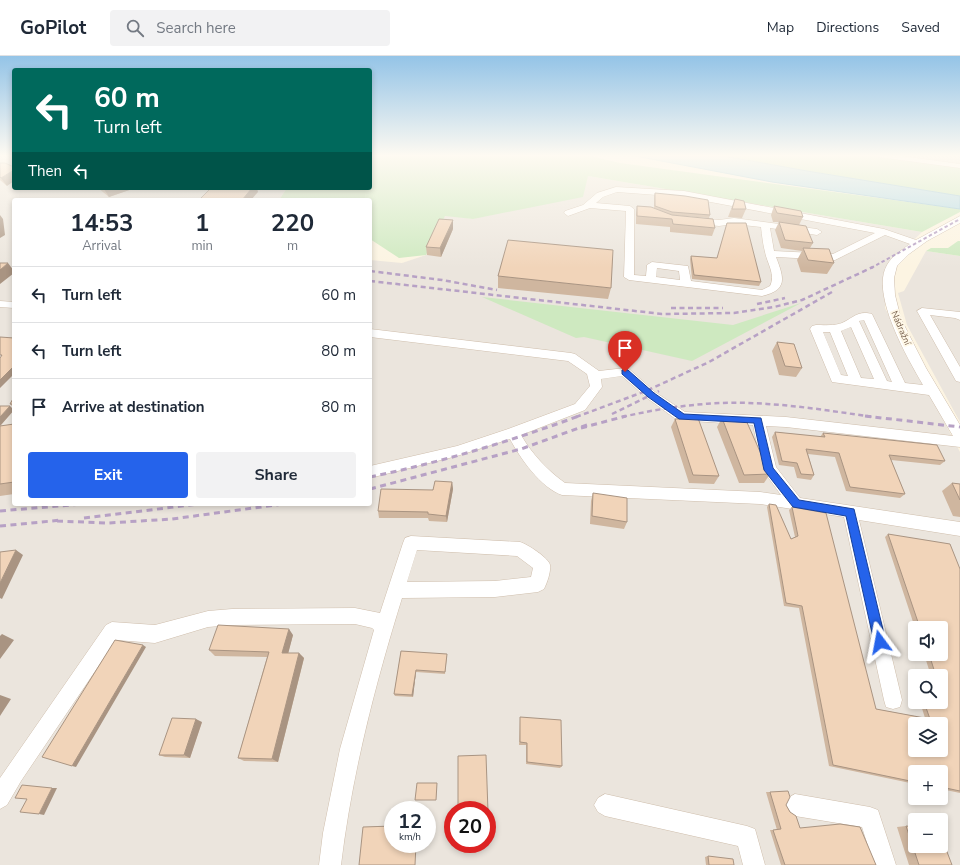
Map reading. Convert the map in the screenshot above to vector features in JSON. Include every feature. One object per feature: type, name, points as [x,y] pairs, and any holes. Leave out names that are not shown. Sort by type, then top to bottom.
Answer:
[{"type":"street","points":[[568,213],[586,208],[600,195],[606,193]]},
{"type":"street","points":[[667,193],[684,194],[884,232],[922,241]]},
{"type":"street","points":[[589,205],[634,210],[629,277],[762,293],[770,292],[776,287],[778,280],[770,254],[765,225]]},
{"type":"street","name":"Nádražní","points":[[960,218],[904,253],[892,266],[889,274],[891,305],[897,324],[960,437]]},
{"type":"street","points":[[684,220],[719,223],[734,221],[817,232]]},
{"type":"street","points":[[770,254],[835,257],[884,232]]},
{"type":"street","points":[[652,280],[652,265],[684,268],[686,284]]},
{"type":"street","points":[[960,317],[959,315],[922,311],[960,378]]},
{"type":"street","points":[[901,387],[868,316],[856,318],[844,327],[816,330],[836,379],[856,381],[883,385],[934,391]]},
{"type":"street","points":[[853,320],[883,385]]},
{"type":"street","points":[[834,328],[856,381]]},
{"type":"street","points":[[372,333],[571,357],[593,372],[596,387],[580,407],[513,433],[457,451],[372,472]]},
{"type":"street","points":[[593,376],[625,372],[651,395],[682,417],[786,422],[960,442]]},
{"type":"street","points":[[758,420],[769,470],[796,504]]},
{"type":"street","points":[[513,433],[522,448],[544,476],[562,489],[760,498],[960,529]]},
{"type":"street","points":[[850,512],[893,700]]},
{"type":"street","points":[[330,865],[334,833],[350,749],[384,627],[411,543],[520,549],[542,565],[538,584],[495,589],[396,590]]},
{"type":"street","points":[[0,798],[14,774],[112,631],[155,634],[208,619],[232,617],[355,616],[376,620],[384,627]]},
{"type":"street","points":[[605,805],[748,837],[754,865]]},
{"type":"street","points":[[795,805],[870,818],[885,865]]},
{"type":"shaded area","points":[[0,193],[284,193],[280,198],[12,198],[12,506],[372,506],[372,260],[402,263],[426,255],[445,215],[473,219],[543,193],[688,193],[922,232],[886,267],[885,308],[960,452],[960,865],[0,865]]},
{"type":"shaded area","points":[[926,251],[960,256],[960,422],[907,325],[898,293],[904,291]]},
{"type":"green space","points":[[284,193],[584,193],[583,197],[473,219],[445,216],[426,255],[399,258],[372,240],[372,198],[280,198]]},
{"type":"green space","points":[[688,193],[840,193],[960,209],[960,212],[922,232]]},
{"type":"green space","points":[[940,193],[960,193],[960,196]]},
{"type":"green space","points":[[960,241],[960,256],[926,251],[931,248],[948,248]]},
{"type":"green space","points":[[482,297],[733,325],[801,303],[692,361],[584,337],[576,338]]},
{"type":"water","points":[[847,193],[940,193],[960,196],[960,209]]},
{"type":"building","points":[[206,193],[248,193],[244,198],[201,198]]},
{"type":"building","points":[[655,193],[708,200],[710,215],[672,212],[655,206]]},
{"type":"building","points":[[735,199],[744,201],[746,209],[732,209]]},
{"type":"building","points":[[637,206],[651,207],[672,215],[713,219],[715,228],[673,224],[672,219],[637,216]]},
{"type":"building","points":[[774,206],[801,211],[803,217],[777,213]]},
{"type":"building","points":[[439,219],[453,220],[440,248],[426,247]]},
{"type":"building","points":[[779,222],[806,226],[813,243],[785,240]]},
{"type":"building","points":[[727,223],[746,223],[761,282],[694,275],[691,256],[717,258]]},
{"type":"building","points":[[508,240],[613,250],[611,288],[498,276]]},
{"type":"building","points":[[803,248],[829,249],[834,263],[808,260]]},
{"type":"building","points":[[0,263],[8,263],[0,270]]},
{"type":"building","points":[[0,337],[12,338],[12,368],[0,380],[0,358],[2,355],[0,355]]},
{"type":"building","points":[[777,342],[794,344],[802,368],[785,366]]},
{"type":"building","points":[[0,406],[10,406],[0,417]]},
{"type":"building","points":[[698,418],[719,476],[693,475],[675,419]]},
{"type":"building","points":[[722,418],[745,418],[770,474],[744,475]]},
{"type":"building","points":[[12,424],[12,482],[0,484],[0,426]]},
{"type":"building","points":[[775,432],[825,437],[823,433],[937,445],[945,461],[889,455],[905,494],[850,487],[839,453],[806,449],[814,475],[801,474],[797,463],[782,461]]},
{"type":"building","points":[[435,481],[452,482],[446,516],[428,514],[428,512],[378,511],[381,489],[433,490]]},
{"type":"building","points":[[952,483],[960,484],[960,500]]},
{"type":"building","points":[[593,493],[627,498],[627,522],[592,516]]},
{"type":"building","points":[[769,504],[776,505],[791,539],[798,536],[792,507],[826,513],[876,709],[919,717],[908,717],[908,757],[948,757],[948,717],[929,717],[926,709],[948,709],[948,669],[934,669],[931,661],[948,661],[948,621],[918,621],[888,534],[950,544],[960,569],[960,791],[948,788],[948,765],[908,765],[908,781],[833,765],[802,606],[786,603]]},
{"type":"building","points":[[16,550],[0,583],[0,552]]},
{"type":"building","points":[[218,625],[289,629],[282,653],[299,653],[272,759],[238,758],[269,652],[209,650]]},
{"type":"building","points":[[115,640],[143,645],[72,766],[42,757]]},
{"type":"building","points":[[401,651],[447,654],[445,672],[416,670],[412,695],[394,694]]},
{"type":"building","points":[[520,717],[561,720],[562,766],[527,762],[527,743],[520,742]]},
{"type":"building","points":[[172,718],[196,719],[184,755],[159,755]]},
{"type":"building","points":[[486,755],[488,801],[458,801],[458,756]]},
{"type":"building","points":[[417,783],[437,783],[436,800],[415,800]]},
{"type":"building","points":[[22,785],[52,788],[39,814],[20,812],[27,799],[15,798]]},
{"type":"building","points":[[788,791],[790,797],[786,805],[790,812],[796,816],[800,828],[840,824],[860,827],[876,865],[785,865],[773,830],[781,829],[770,792]]},
{"type":"building","points":[[384,826],[384,853],[416,853],[415,865],[359,865],[363,827]]},
{"type":"building","points":[[915,853],[947,853],[952,865],[919,865]]},
{"type":"building","points":[[708,856],[733,859],[734,865],[709,865]]},
{"type":"railway","points":[[872,268],[960,219]]},
{"type":"railway","points":[[372,281],[662,314],[734,313],[774,307],[802,300],[872,268]]},
{"type":"railway","points":[[372,271],[442,280],[497,290]]},
{"type":"railway","points":[[576,417],[646,391],[709,362],[832,292]]},
{"type":"railway","points":[[757,304],[785,298]]},
{"type":"railway","points":[[671,308],[723,308]]},
{"type":"railway","points":[[612,414],[659,391]]},
{"type":"railway","points":[[623,417],[676,407],[712,403],[749,403],[793,406],[871,417]]},
{"type":"railway","points":[[372,477],[423,465],[476,450],[579,416]]},
{"type":"railway","points":[[865,416],[871,417]]},
{"type":"railway","points":[[581,428],[623,417]]},
{"type":"railway","points":[[871,417],[960,427]]},
{"type":"railway","points":[[372,488],[521,449],[587,425]]},
{"type":"railway","points":[[0,511],[59,506]]},
{"type":"railway","points":[[84,518],[183,506]]},
{"type":"railway","points":[[57,521],[108,523],[172,519],[268,506]]},
{"type":"railway","points":[[0,526],[62,520]]},
{"type":"route","points":[[625,372],[666,407],[682,417],[758,420],[769,470],[796,504],[850,512],[880,642]]}]
